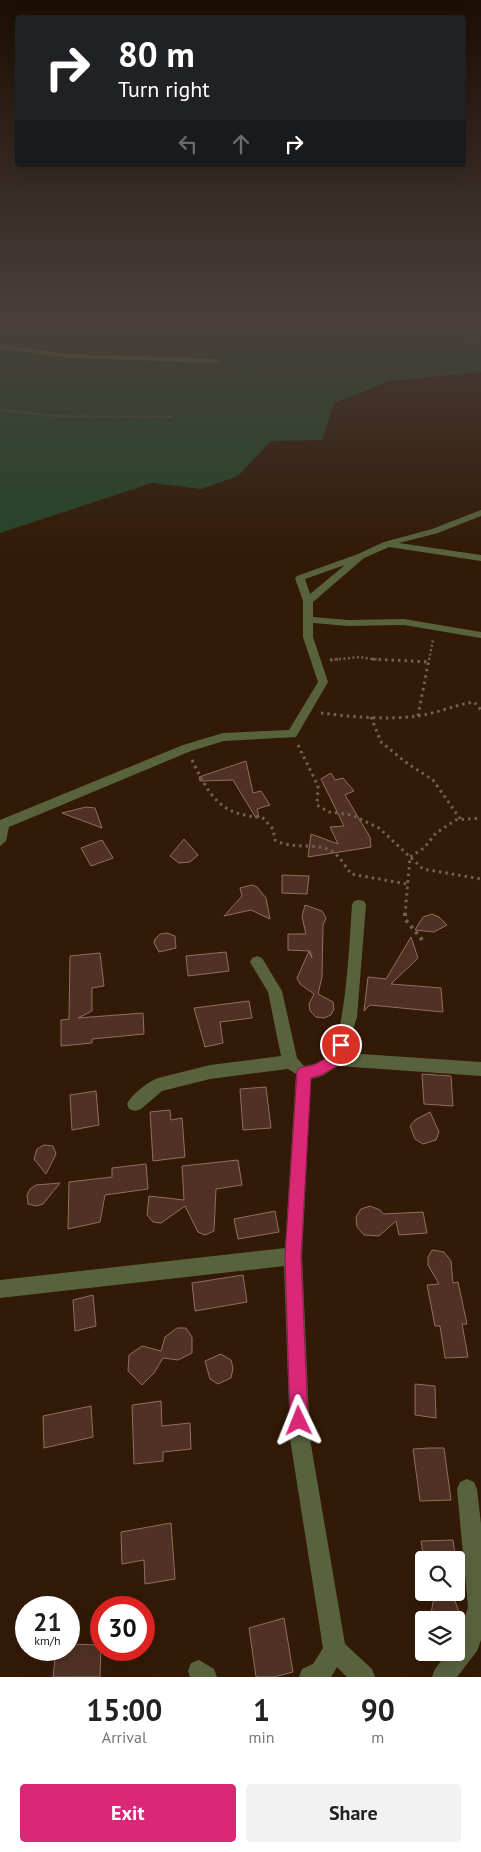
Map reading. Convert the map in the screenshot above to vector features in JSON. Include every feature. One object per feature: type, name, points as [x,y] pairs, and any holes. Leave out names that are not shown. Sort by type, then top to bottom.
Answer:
[{"type":"street","points":[[0,841],[3,824],[187,748],[223,737],[292,734],[323,682],[308,637],[308,601],[300,578],[361,556],[387,544],[435,531],[481,513]]},
{"type":"street","points":[[387,544],[443,554],[481,558]]},
{"type":"street","points":[[308,601],[361,556]]},
{"type":"street","points":[[308,620],[348,623],[404,622],[481,635]]},
{"type":"street","points":[[336,1060],[350,1017],[359,905]]},
{"type":"street","points":[[257,962],[275,991],[297,1067],[293,1256],[300,1439],[335,1650],[364,1677]]},
{"type":"street","points":[[136,1104],[158,1085],[210,1072],[297,1067],[316,1071],[336,1060],[481,1069]]},
{"type":"street","points":[[0,1289],[293,1256]]},
{"type":"street","points":[[443,1677],[469,1643],[479,1607],[467,1489]]},
{"type":"street","points":[[310,1677],[321,1673],[335,1650]]},
{"type":"path","points":[[0,410],[52,416],[172,417]]},
{"type":"path","points":[[418,716],[436,627]]},
{"type":"path","points":[[317,662],[360,657],[382,661],[429,662]]},
{"type":"path","points":[[306,711],[349,717],[418,716],[454,705],[474,702],[481,710]]},
{"type":"path","points":[[371,716],[381,742],[408,764],[433,780],[461,820]]},
{"type":"path","points":[[292,734],[318,786],[317,805],[329,812],[352,814],[379,828],[423,869],[481,879]]},
{"type":"path","points":[[187,748],[205,787],[218,806],[251,818],[262,817],[273,830],[275,840],[285,846],[324,848],[334,853],[351,874],[407,884]]},
{"type":"path","points":[[410,857],[424,848],[436,833],[456,820],[481,818]]},
{"type":"path","points":[[410,857],[405,919],[424,942]]},
{"type":"green space","points":[[0,393],[359,393],[334,403],[322,440],[271,441],[238,476],[201,489],[152,483],[0,533]]},
{"type":"building","points":[[246,761],[253,793],[261,791],[270,805],[257,809],[259,817],[256,818],[233,780],[200,781],[199,777]]},
{"type":"building","points":[[331,773],[335,780],[343,778],[354,791],[345,795],[370,837],[371,847],[308,857],[311,834],[338,844],[330,827],[344,826],[321,779]]},
{"type":"building","points":[[86,807],[95,808],[102,828],[62,813]]},
{"type":"building","points":[[184,839],[198,855],[190,862],[179,863],[170,856]]},
{"type":"building","points":[[102,840],[113,858],[91,866],[81,848]]},
{"type":"building","points":[[282,875],[309,876],[307,894],[282,893]]},
{"type":"building","points":[[252,885],[257,887],[266,898],[270,919],[251,910],[224,916],[242,896],[240,888]]},
{"type":"building","points":[[305,905],[322,911],[326,918],[323,925],[322,977],[318,994],[333,1002],[334,1009],[331,1015],[324,1018],[316,1017],[310,1011],[309,1004],[314,994],[300,984],[297,978],[309,951],[312,958],[310,951],[288,950],[288,934],[306,934],[302,917]]},
{"type":"building","points":[[432,914],[439,917],[447,925],[434,932],[415,930],[423,917]]},
{"type":"building","points":[[167,933],[175,936],[176,948],[159,952],[154,943],[155,939],[160,934]]},
{"type":"building","points":[[411,937],[418,958],[391,984],[441,988],[443,1012],[370,1005],[364,1011],[368,977],[386,979]]},
{"type":"building","points":[[226,952],[229,971],[188,976],[186,956]]},
{"type":"building","points":[[100,953],[104,986],[92,988],[92,1011],[78,1018],[143,1013],[144,1034],[92,1039],[92,1043],[61,1046],[61,1020],[69,1019],[70,956]]},
{"type":"building","points":[[249,1001],[252,1018],[220,1022],[223,1043],[205,1047],[194,1008]]},
{"type":"building","points":[[422,1074],[451,1076],[453,1106],[424,1104]]},
{"type":"building","points":[[266,1087],[271,1128],[243,1130],[240,1089]]},
{"type":"building","points":[[96,1091],[99,1125],[72,1130],[70,1095]]},
{"type":"building","points":[[170,1110],[171,1120],[182,1118],[185,1157],[153,1161],[150,1112]]},
{"type":"building","points":[[430,1112],[439,1132],[436,1140],[423,1144],[415,1139],[410,1126],[415,1120]]},
{"type":"building","points":[[44,1145],[53,1146],[56,1154],[46,1174],[34,1159],[37,1149]]},
{"type":"building","points":[[238,1160],[242,1185],[216,1189],[214,1231],[205,1235],[198,1232],[185,1206],[161,1223],[153,1222],[147,1215],[149,1196],[184,1200],[182,1166]]},
{"type":"building","points":[[146,1164],[148,1189],[105,1195],[100,1222],[68,1229],[69,1182],[112,1177],[112,1168]]},
{"type":"building","points":[[60,1183],[43,1204],[36,1206],[28,1204],[27,1195],[30,1189],[36,1185]]},
{"type":"building","points":[[370,1206],[380,1210],[383,1214],[423,1212],[427,1233],[399,1235],[396,1221],[379,1236],[364,1235],[357,1227],[356,1217],[361,1209]]},
{"type":"building","points":[[275,1211],[279,1232],[238,1239],[234,1219]]},
{"type":"building","points":[[432,1250],[444,1252],[451,1261],[453,1283],[458,1282],[467,1324],[462,1324],[468,1357],[445,1358],[440,1326],[435,1326],[427,1285],[439,1284],[428,1265],[428,1257]]},
{"type":"building","points":[[243,1275],[247,1302],[195,1311],[192,1283]]},
{"type":"building","points":[[93,1295],[96,1326],[75,1331],[73,1300]]},
{"type":"building","points":[[177,1328],[186,1328],[192,1337],[192,1353],[178,1360],[163,1358],[154,1373],[142,1385],[128,1371],[129,1355],[142,1346],[161,1351],[165,1337]]},
{"type":"building","points":[[221,1354],[231,1360],[233,1368],[231,1378],[218,1384],[210,1379],[205,1361]]},
{"type":"building","points":[[415,1384],[435,1386],[436,1418],[415,1415]]},
{"type":"building","points":[[161,1401],[162,1426],[190,1423],[191,1449],[163,1452],[163,1461],[134,1464],[132,1405]]},
{"type":"building","points":[[91,1406],[93,1437],[44,1448],[43,1416]]},
{"type":"building","points":[[444,1448],[451,1500],[420,1501],[413,1449]]},
{"type":"building","points":[[171,1523],[175,1579],[145,1584],[144,1560],[122,1564],[121,1532]]},
{"type":"building","points":[[453,1540],[455,1551],[423,1551],[421,1541]]},
{"type":"building","points":[[455,1601],[459,1611],[432,1611],[433,1602]]},
{"type":"building","points":[[284,1618],[293,1672],[274,1677],[256,1677],[249,1628]]},
{"type":"building","points":[[80,1644],[90,1645],[90,1661],[100,1661],[100,1677],[53,1677],[55,1661],[80,1661]]},
{"type":"route","points":[[299,1421],[293,1256],[304,1072],[316,1071],[336,1060],[341,1045]]}]
